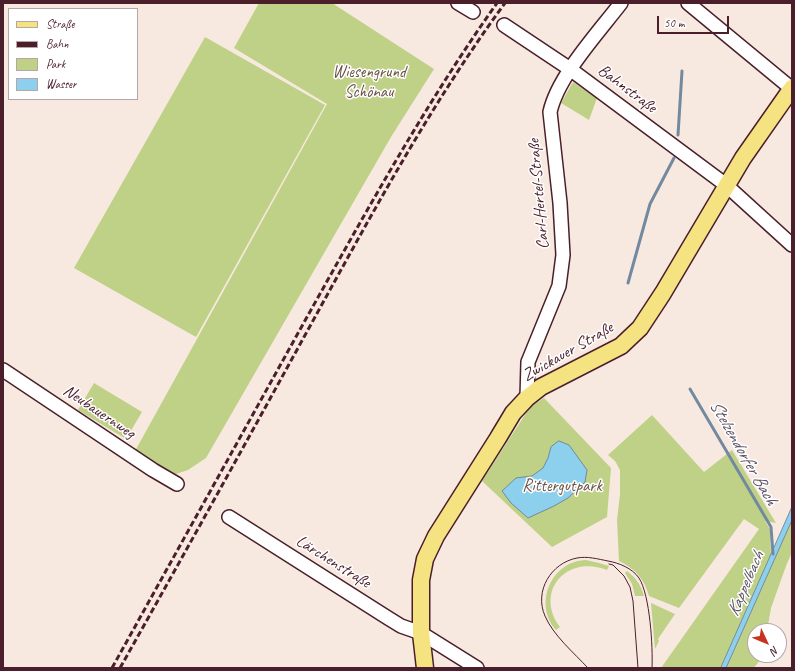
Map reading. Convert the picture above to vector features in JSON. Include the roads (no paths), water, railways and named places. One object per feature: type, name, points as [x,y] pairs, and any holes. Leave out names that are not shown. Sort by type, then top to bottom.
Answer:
[{"type":"main road","name":"Zwickauer Straße","points":[[425,668],[421,632],[421,580],[425,559],[436,536],[513,412],[541,387],[621,346],[640,328],[663,293],[726,185],[768,121],[792,88]]},
{"type":"street","points":[[458,3],[473,12]]},
{"type":"street","name":"Carl-Hertel-Straße","points":[[527,398],[528,362],[557,293],[563,255],[560,203],[550,112],[559,87],[570,69],[621,3]]},
{"type":"street","points":[[688,3],[792,88]]},
{"type":"street","name":"Bahnstraße","points":[[504,25],[570,69],[726,185],[792,245]]},
{"type":"street","name":"Neubauernweg","points":[[3,370],[153,470],[177,484]]},
{"type":"street","name":"Lärchenstraße","points":[[229,517],[401,626],[421,632],[477,668]]},
{"type":"water","points":[[559,441],[569,445],[587,470],[585,482],[568,498],[528,518],[511,503],[502,491],[516,478],[532,476],[543,468],[551,447]]},
{"type":"water","points":[[792,507],[792,520],[726,668],[721,668]]},
{"type":"waterway","name":"Stelzendorfer Bach","points":[[678,135],[682,71]]},
{"type":"waterway","name":"Stelzendorfer Bach","points":[[628,283],[650,204],[674,158]]},
{"type":"waterway","name":"Stelzendorfer Bach","points":[[690,389],[771,527],[773,554]]},
{"type":"tram line","points":[[588,668],[564,644],[553,630],[542,607],[543,588],[553,572],[559,566],[568,561],[581,557],[592,558],[625,566],[639,578],[643,586],[648,608],[652,647],[652,668]]},
{"type":"tram line","points":[[609,564],[613,565],[624,576],[630,587],[633,601],[638,668]]},
{"type":"railway","points":[[112,668],[307,317],[398,157],[446,79],[497,3]]},
{"type":"railway","points":[[120,668],[399,167],[450,83],[505,3]]},
{"type":"park label","name":"Wiesengrund Schönau","points":[[369,83]]},
{"type":"park label","name":"Rittergutpark","points":[[562,487]]},
{"type":"water label","name":"Kappelbach","points":[[746,584]]}]
